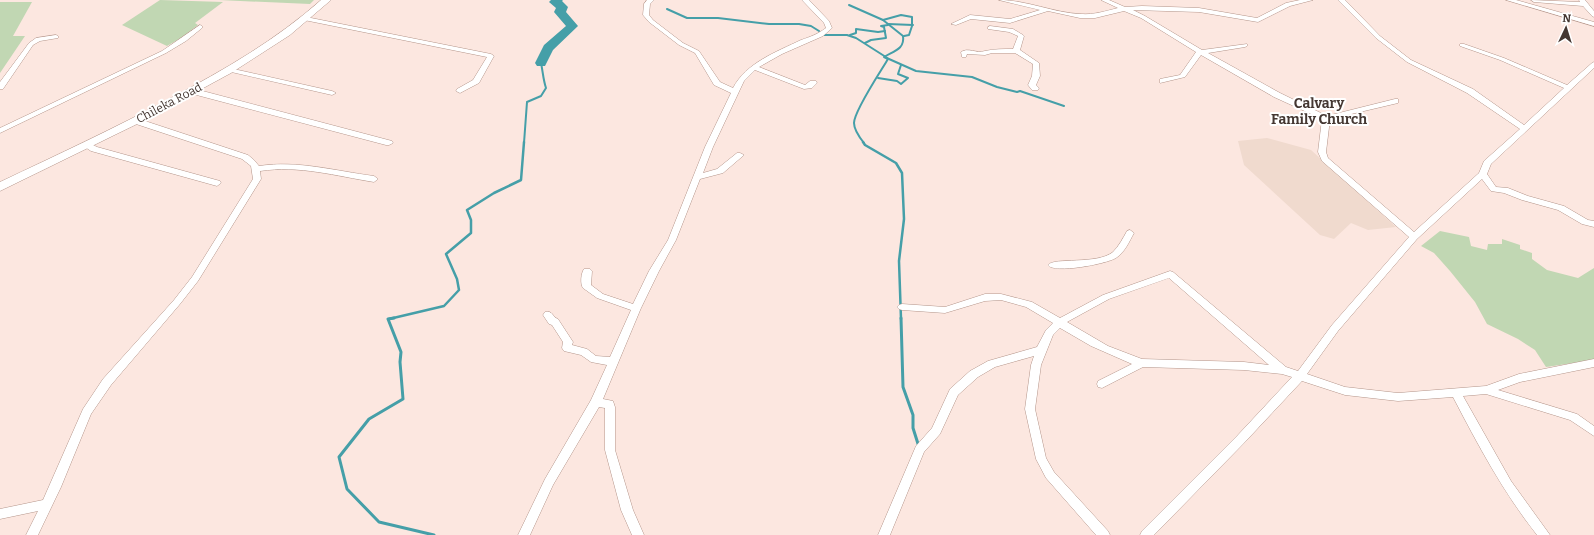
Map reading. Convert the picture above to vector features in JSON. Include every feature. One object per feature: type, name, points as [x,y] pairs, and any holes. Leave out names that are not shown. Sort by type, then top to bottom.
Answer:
[{"type":"highway","name":"Chileka Road","points":[[0,181],[130,118],[222,69],[261,45],[300,18],[318,0]]},
{"type":"highway","name":"Chileka Road","points":[[0,187],[136,121],[229,70],[275,42],[306,19],[326,0]]},
{"type":"street","points":[[651,0],[647,4],[646,10],[650,21],[681,44],[697,52],[714,75],[717,83],[735,92]]},
{"type":"street","points":[[524,535],[548,482],[596,402],[636,308],[654,271],[672,240],[709,147],[744,76],[774,57],[816,37],[829,28],[827,22],[805,0]]},
{"type":"street","points":[[1002,0],[1046,10],[1088,16],[1124,9],[1142,8],[1199,10],[1258,20],[1288,4],[1310,0]]},
{"type":"street","points":[[1104,0],[1143,17],[1277,95],[1326,118],[1395,101]]},
{"type":"street","points":[[1139,0],[1142,8]]},
{"type":"street","points":[[1341,0],[1378,37],[1409,61],[1470,91],[1524,128]]},
{"type":"street","points":[[1509,0],[1594,24]]},
{"type":"street","points":[[1534,0],[1594,2]]},
{"type":"street","points":[[1584,1],[1594,15]]},
{"type":"street","points":[[954,24],[970,17],[1010,21],[1019,20],[1046,10]]},
{"type":"street","points":[[306,19],[491,56],[476,81],[460,91]]},
{"type":"street","points":[[2,127],[164,52],[184,40],[200,27]]},
{"type":"street","points":[[990,28],[1010,30],[1019,34],[1020,36],[1016,51]]},
{"type":"street","points":[[0,87],[31,44],[38,39],[56,36]]},
{"type":"street","points":[[1163,81],[1184,76],[1197,55],[1201,52],[1245,45]]},
{"type":"street","points":[[1462,45],[1502,59],[1569,88]]},
{"type":"street","points":[[964,56],[964,52],[973,52],[977,54],[988,53],[990,51],[1016,51],[1036,63],[1036,76],[1032,85],[1035,88]]},
{"type":"street","points":[[1146,535],[1300,377],[1335,328],[1414,237],[1483,174],[1487,163],[1594,64]]},
{"type":"street","points":[[755,68],[804,87],[813,83]]},
{"type":"street","points":[[229,70],[332,94]]},
{"type":"street","points":[[192,91],[389,143]]},
{"type":"street","points":[[1326,118],[1322,152],[1325,158],[1414,237]]},
{"type":"street","points":[[32,535],[55,487],[77,432],[91,406],[107,382],[177,302],[195,279],[257,179],[257,169],[253,163],[245,157],[136,121]]},
{"type":"street","points":[[86,145],[94,149],[217,183]]},
{"type":"street","points":[[697,177],[720,171],[740,155]]},
{"type":"street","points":[[257,169],[272,166],[302,166],[349,176],[374,179]]},
{"type":"street","points":[[1483,174],[1494,189],[1505,190],[1524,198],[1561,208],[1585,222],[1594,224]]},
{"type":"street","points":[[1052,265],[1100,262],[1113,256],[1123,246],[1130,233]]},
{"type":"street","points":[[587,271],[586,286],[600,296],[636,308]]},
{"type":"street","points":[[1104,535],[1050,475],[1041,459],[1030,410],[1036,365],[1041,350],[1049,333],[1060,322],[1106,297],[1170,274],[1282,370]]},
{"type":"street","points":[[902,308],[944,310],[978,298],[1001,297],[1039,309],[1070,329],[1128,359],[1142,363],[1237,366],[1282,370],[1345,391],[1379,396],[1398,397],[1456,394],[1486,390],[1519,378],[1594,362]]},
{"type":"street","points":[[548,315],[552,321],[555,322],[568,342],[567,348],[584,352],[589,358],[599,361],[608,360],[612,364]]},
{"type":"street","points":[[884,535],[920,449],[936,432],[954,392],[974,374],[992,364],[1041,350]]},
{"type":"street","points":[[1102,384],[1142,363]]},
{"type":"street","points":[[1486,390],[1573,417],[1594,432]]},
{"type":"street","points":[[1456,394],[1505,482],[1544,535]]},
{"type":"street","points":[[596,402],[609,404],[610,407],[610,450],[627,510],[638,535]]},
{"type":"street","points":[[0,514],[47,504]]},
{"type":"shaded area","points":[[1267,138],[1311,150],[1396,227],[1368,230],[1351,223],[1334,239],[1320,235],[1244,165],[1238,141]]},
{"type":"green space","points":[[160,0],[223,2],[195,23],[198,25],[181,38],[167,46],[122,25]]},
{"type":"green space","points":[[219,0],[314,0],[310,4]]},
{"type":"green space","points":[[0,2],[32,2],[13,36],[25,36],[0,73]]},
{"type":"green space","points":[[1440,231],[1469,237],[1471,246],[1487,250],[1488,244],[1502,244],[1502,239],[1520,245],[1520,249],[1532,253],[1532,259],[1547,270],[1578,278],[1594,268],[1594,360],[1546,367],[1535,350],[1518,339],[1487,324],[1475,302],[1450,271],[1434,253],[1421,246]]},
{"type":"waterway","points":[[541,63],[548,48],[572,26],[560,12],[562,7],[555,2],[557,0]]},
{"type":"waterway","points":[[849,5],[883,20]]},
{"type":"waterway","points":[[667,9],[687,18],[718,18],[769,24],[799,24],[811,26],[819,31]]},
{"type":"waterway","points":[[883,20],[901,15],[912,17],[912,25]]},
{"type":"waterway","points":[[883,20],[888,24]]},
{"type":"waterway","points":[[885,56],[901,47],[903,40],[903,36],[888,24]]},
{"type":"waterway","points":[[888,24],[912,25]]},
{"type":"waterway","points":[[885,31],[884,27],[881,26],[888,25]]},
{"type":"waterway","points":[[904,36],[909,35],[912,25]]},
{"type":"waterway","points":[[850,35],[856,33],[856,29],[878,32],[885,31]]},
{"type":"waterway","points":[[865,43],[871,40],[886,38],[885,31]]},
{"type":"waterway","points":[[824,35],[847,35],[856,38],[885,56]]},
{"type":"waterway","points":[[864,143],[855,128],[855,117],[874,81],[888,59],[885,56]]},
{"type":"waterway","points":[[885,56],[916,71],[972,77],[997,87],[1017,92],[1020,91],[1064,106]]},
{"type":"waterway","points":[[524,143],[527,102],[541,96],[546,88],[541,63]]},
{"type":"waterway","points":[[878,78],[897,81],[901,84],[908,78],[898,74],[901,65]]},
{"type":"waterway","points":[[391,318],[444,306],[459,290],[457,279],[446,254],[471,233],[471,220],[467,210],[494,193],[521,180],[524,142]]},
{"type":"waterway","points":[[863,142],[865,145],[896,163],[902,173],[904,219],[899,261],[901,319]]},
{"type":"waterway","points":[[391,318],[388,319],[401,352],[400,362],[403,399],[369,419],[339,457],[347,489],[379,522],[434,535]]},
{"type":"waterway","points":[[901,318],[903,387],[913,415],[913,428],[919,447]]},
{"type":"district","name":"Calvary Family Church","points":[[1319,112]]}]
